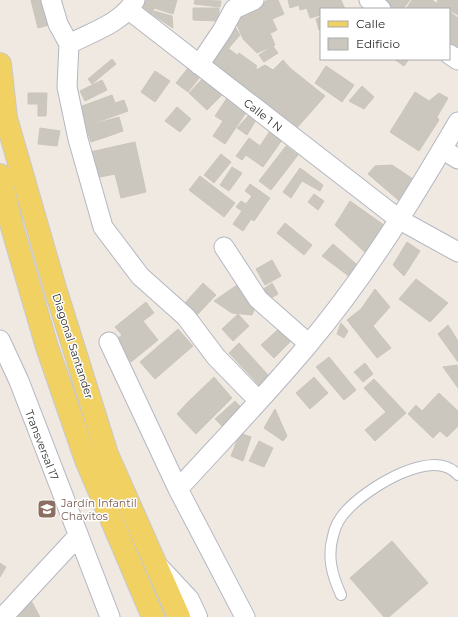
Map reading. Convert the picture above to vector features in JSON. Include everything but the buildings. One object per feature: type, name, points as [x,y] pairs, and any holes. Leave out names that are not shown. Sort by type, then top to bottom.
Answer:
[{"type":"main road","name":"Diagonal Santander","points":[[0,64],[6,118],[55,288],[107,454],[179,617]]},
{"type":"main road","points":[[0,175],[12,227],[47,347],[86,460],[154,617]]},
{"type":"main road","points":[[129,558],[128,581],[142,617]]},
{"type":"street","points":[[51,0],[58,24],[69,44],[67,87],[78,139],[103,227],[140,276],[186,318],[216,356],[259,401]]},
{"type":"street","points":[[199,65],[222,31],[234,9],[254,0]]},
{"type":"street","points":[[369,0],[380,8]]},
{"type":"street","name":"Calle 1 N","points":[[69,44],[115,20],[132,5],[199,65],[400,220],[458,252]]},
{"type":"street","points":[[178,489],[309,344],[450,154],[458,122]]},
{"type":"street","points":[[224,247],[258,299],[309,344]]},
{"type":"street","name":"Transversal 17","points":[[0,340],[18,381],[110,617]]},
{"type":"street","points":[[108,342],[178,489],[245,617]]},
{"type":"street","points":[[3,617],[78,536]]},
{"type":"street","points":[[156,565],[188,600],[196,617]]},
{"type":"lane","points":[[341,595],[330,567],[331,545],[333,535],[340,519],[348,509],[377,486],[412,470],[432,464],[442,465],[454,471],[458,475]]},
{"type":"place","name":"Jardín Infantil Chavitos","points":[[47,509]]}]
